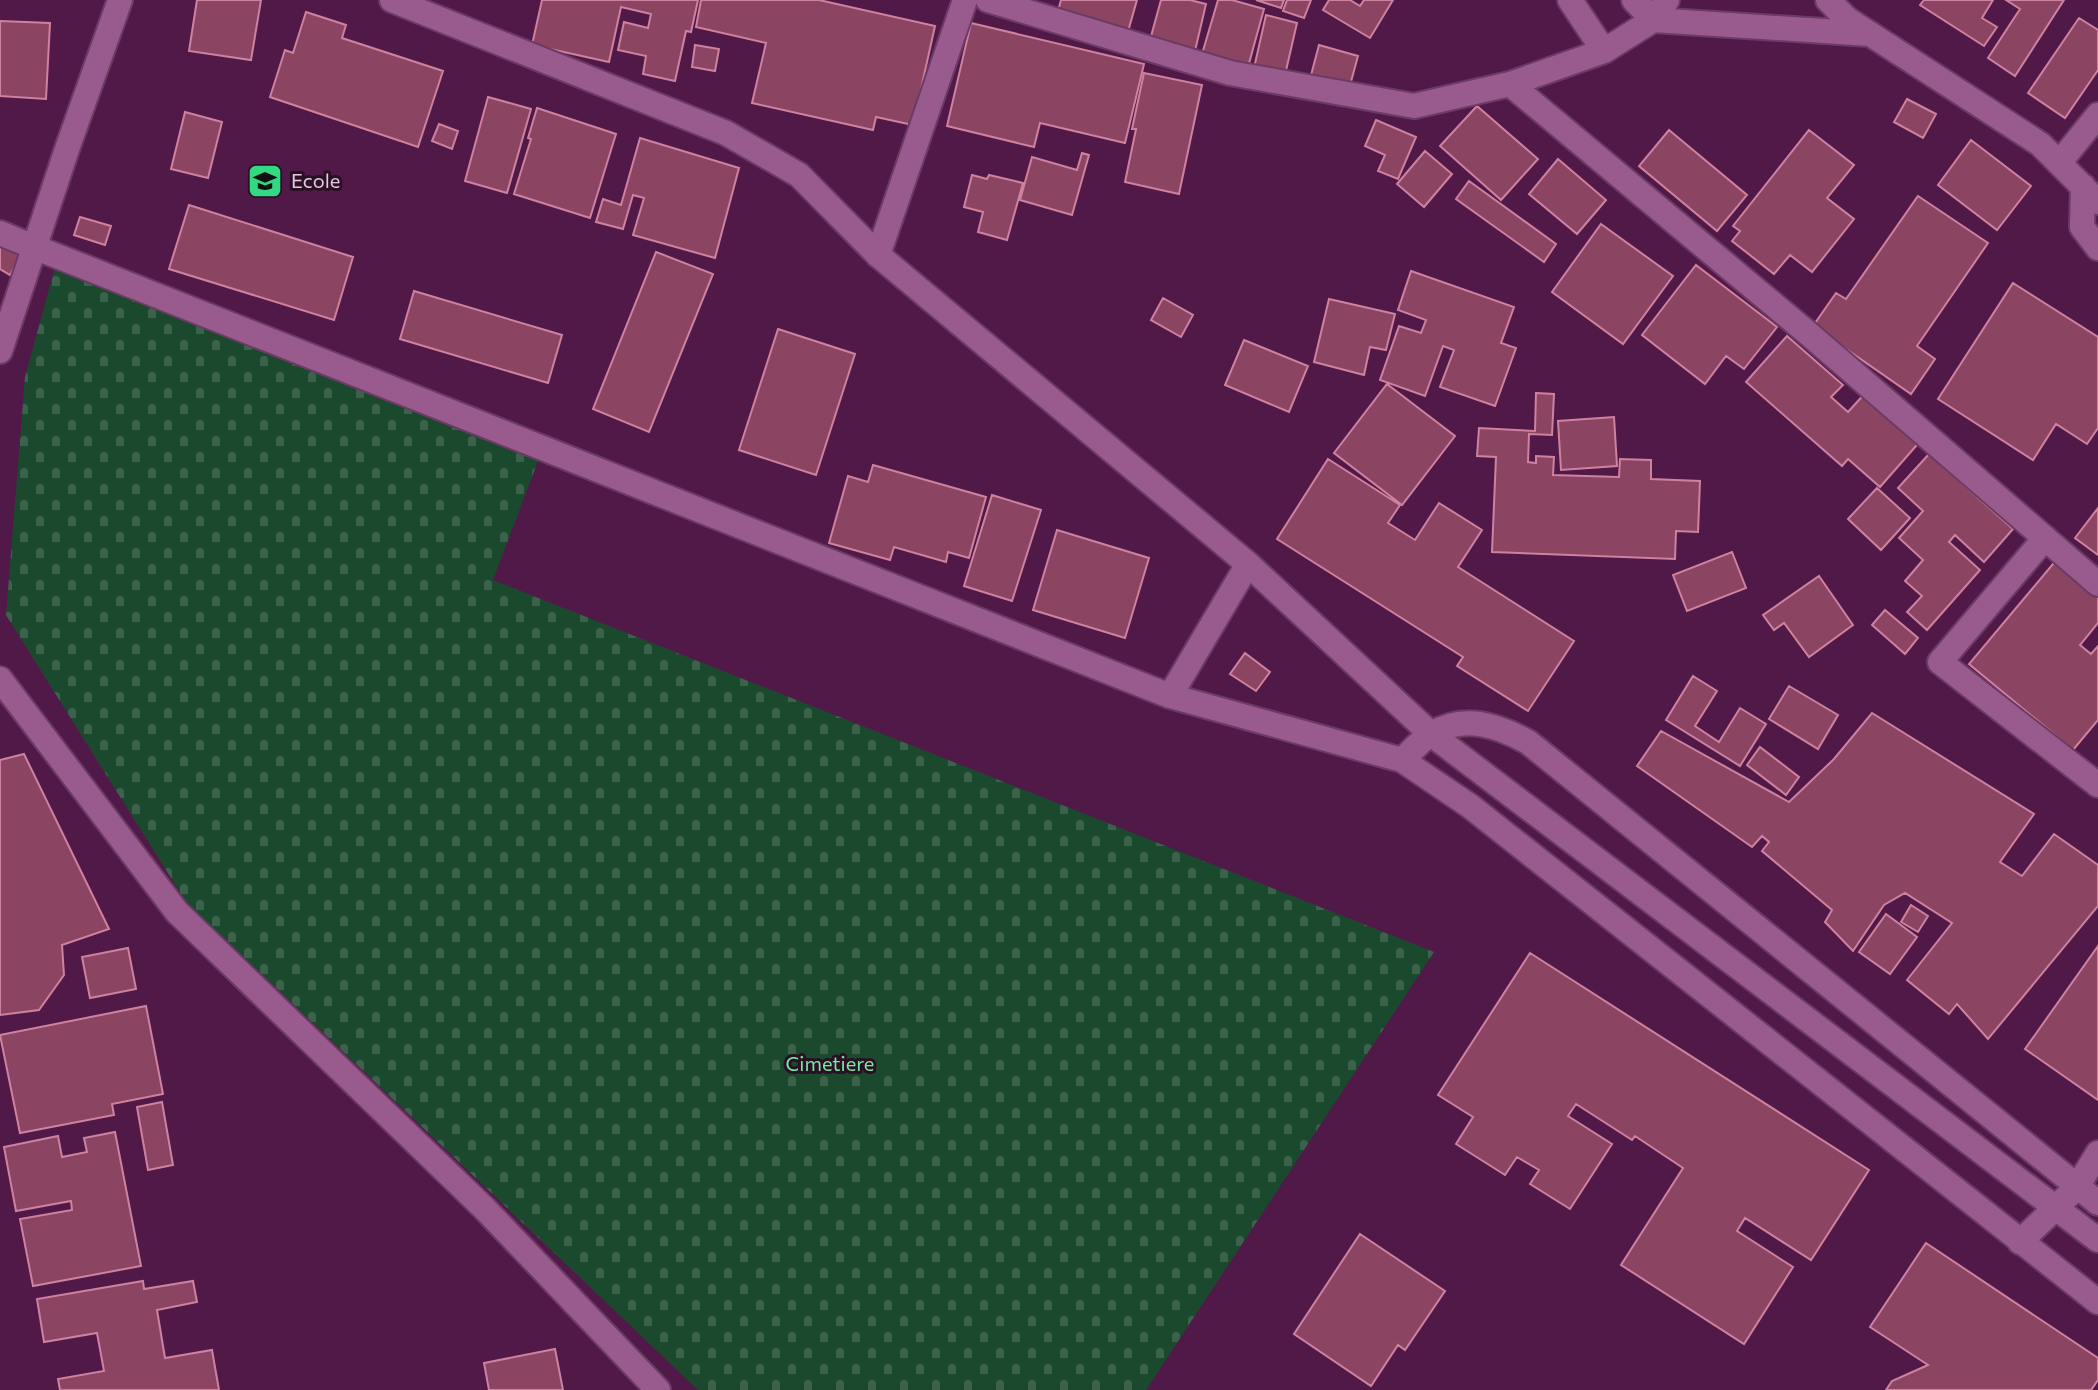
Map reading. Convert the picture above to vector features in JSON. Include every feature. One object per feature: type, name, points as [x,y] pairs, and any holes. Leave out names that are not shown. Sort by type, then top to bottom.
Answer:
[{"type":"main road","points":[[99,60],[103,0]]},
{"type":"main road","points":[[0,351],[120,0]]},
{"type":"main road","points":[[392,0],[726,133],[799,175],[878,255],[1248,564],[1431,734],[2098,1240]]},
{"type":"main road","points":[[878,255],[965,0]]},
{"type":"main road","points":[[988,0],[1230,73],[1414,106],[1510,84],[1604,51],[1660,10]]},
{"type":"main road","points":[[1570,0],[1604,51]]},
{"type":"main road","points":[[1634,0],[1660,10],[1871,34]]},
{"type":"main road","points":[[1828,0],[1847,19],[2040,144],[2060,162],[2090,194],[2082,227],[2098,248]]},
{"type":"main road","points":[[1510,84],[1810,335],[2098,584]]},
{"type":"main road","points":[[2060,162],[2098,115]]},
{"type":"main road","points":[[0,233],[1170,696],[1402,760],[1470,806],[2098,1302]]},
{"type":"main road","points":[[2045,538],[1940,662],[2098,785]]},
{"type":"main road","points":[[1170,696],[1248,564]]},
{"type":"main road","points":[[0,679],[177,912],[485,1209],[658,1390]]},
{"type":"main road","points":[[1402,760],[1431,734],[1469,721],[1507,730],[1528,742],[2098,1203]]},
{"type":"main road","points":[[2020,1242],[2077,1187],[2098,1153]]},
{"type":"green space","name":"Cimetiere","points":[[55,267],[538,461],[493,580],[1434,952],[1146,1390],[698,1390],[186,902],[6,615],[25,377]]},
{"type":"building","points":[[197,0],[261,0],[251,60],[189,51]]},
{"type":"building","points":[[542,0],[698,0],[691,32],[686,31],[675,81],[643,74],[646,56],[618,50],[624,22],[648,28],[651,14],[621,7],[609,62],[532,45]]},
{"type":"building","points":[[701,0],[819,0],[935,26],[913,125],[876,117],[873,130],[752,103],[766,43],[696,27]]},
{"type":"building","points":[[1061,0],[1137,0],[1127,35],[1057,14]]},
{"type":"building","points":[[1161,0],[1190,0],[1206,4],[1195,51],[1150,40]]},
{"type":"building","points":[[1218,0],[1232,0],[1264,9],[1248,67],[1202,54]]},
{"type":"building","points":[[1256,0],[1284,0],[1281,8]]},
{"type":"building","points":[[1287,0],[1311,0],[1304,18],[1283,11]]},
{"type":"building","points":[[1329,0],[1350,0],[1360,6],[1364,0],[1393,0],[1370,38],[1323,10]]},
{"type":"building","points":[[1924,0],[1993,0],[1982,18],[1997,27],[1984,46],[1920,5]]},
{"type":"building","points":[[2006,0],[2064,0],[2015,76],[1988,58],[2020,9]]},
{"type":"building","points":[[306,12],[346,25],[342,38],[443,71],[418,147],[270,97],[285,50],[293,53]]},
{"type":"building","points":[[1266,15],[1297,23],[1285,75],[1254,68]]},
{"type":"building","points":[[2079,18],[2098,30],[2098,70],[2065,118],[2028,93]]},
{"type":"building","points":[[0,21],[50,23],[46,99],[0,96]]},
{"type":"building","points":[[971,23],[1144,64],[1125,143],[1040,123],[1034,147],[947,126]]},
{"type":"building","points":[[695,45],[719,49],[715,71],[692,67]]},
{"type":"building","points":[[1319,45],[1358,56],[1349,89],[1310,79]]},
{"type":"building","points":[[1144,73],[1202,85],[1179,194],[1125,182]]},
{"type":"building","points":[[488,97],[531,109],[507,193],[465,181]]},
{"type":"building","points":[[1907,99],[1936,114],[1923,138],[1894,122]]},
{"type":"building","points":[[1477,106],[1538,159],[1501,200],[1440,146]]},
{"type":"building","points":[[537,108],[616,134],[590,218],[514,194]]},
{"type":"building","points":[[185,112],[222,122],[208,178],[171,169]]},
{"type":"building","points":[[1376,120],[1416,137],[1398,179],[1378,171],[1385,155],[1365,146]]},
{"type":"building","points":[[439,124],[458,131],[452,149],[432,141]]},
{"type":"building","points":[[1669,130],[1747,195],[1717,231],[1639,166]]},
{"type":"building","points":[[1809,130],[1854,165],[1827,198],[1854,219],[1812,272],[1790,255],[1774,274],[1732,241],[1740,231],[1733,226]]},
{"type":"building","points":[[640,138],[739,168],[715,258],[633,235],[644,198],[633,195],[623,229],[596,222],[603,199],[621,205]]},
{"type":"building","points":[[1971,140],[2031,186],[1997,230],[1938,185]]},
{"type":"building","points":[[1425,151],[1452,174],[1424,207],[1397,184]]},
{"type":"building","points":[[1082,153],[1089,155],[1072,215],[1020,200],[1032,157],[1077,170]]},
{"type":"building","points":[[1558,159],[1606,200],[1577,234],[1529,194]]},
{"type":"building","points":[[972,175],[987,179],[989,175],[1023,183],[1007,240],[978,232],[983,212],[964,207]]},
{"type":"building","points":[[1469,181],[1556,244],[1544,262],[1456,199]]},
{"type":"building","points":[[1918,196],[1988,243],[1917,346],[1935,359],[1911,394],[1813,326],[1836,293],[1846,299]]},
{"type":"building","points":[[189,205],[353,257],[334,320],[169,269]]},
{"type":"building","points":[[80,217],[111,226],[105,245],[74,235]]},
{"type":"building","points":[[1601,224],[1673,276],[1623,344],[1552,292]]},
{"type":"building","points":[[0,243],[21,256],[10,275],[0,269]]},
{"type":"building","points":[[656,252],[713,274],[649,432],[593,409]]},
{"type":"building","points":[[1696,265],[1777,327],[1744,369],[1726,356],[1705,384],[1642,335]]},
{"type":"building","points":[[1411,271],[1514,307],[1501,343],[1516,348],[1495,406],[1440,387],[1454,350],[1443,346],[1425,396],[1380,380],[1399,326],[1421,333],[1426,320],[1398,310]]},
{"type":"building","points":[[2013,283],[2098,337],[2098,428],[2087,444],[2056,424],[2033,460],[1938,399]]},
{"type":"building","points":[[414,291],[562,335],[548,383],[400,339]]},
{"type":"building","points":[[1163,298],[1193,315],[1181,337],[1151,320]]},
{"type":"building","points":[[1329,299],[1395,314],[1386,350],[1370,347],[1364,375],[1314,362]]},
{"type":"building","points":[[778,329],[855,354],[816,475],[739,450]]},
{"type":"building","points":[[1787,336],[1843,385],[1831,397],[1848,412],[1868,390],[1923,438],[1880,487],[1848,459],[1842,466],[1746,382]]},
{"type":"building","points":[[1244,340],[1308,366],[1289,412],[1225,385]]},
{"type":"building","points":[[1387,384],[1455,436],[1402,505],[1334,453]]},
{"type":"building","points":[[1536,393],[1554,394],[1552,435],[1529,434],[1528,462],[1536,463],[1536,456],[1554,457],[1553,475],[1619,477],[1620,459],[1651,460],[1651,479],[1700,481],[1698,532],[1676,531],[1675,559],[1492,552],[1496,457],[1477,456],[1479,428],[1535,431]]},
{"type":"building","points":[[1614,417],[1617,466],[1561,470],[1558,421]]},
{"type":"building","points":[[1929,454],[2013,529],[1984,562],[1955,535],[1949,542],[1980,570],[1927,630],[1907,612],[1922,596],[1905,581],[1923,560],[1899,538],[1923,511],[1898,488]]},
{"type":"building","points":[[1328,459],[1400,505],[1388,523],[1415,540],[1439,503],[1482,530],[1458,567],[1574,641],[1528,711],[1457,666],[1463,657],[1277,539]]},
{"type":"building","points":[[873,465],[986,497],[969,558],[948,552],[946,562],[894,547],[890,560],[829,543],[848,476],[868,482]]},
{"type":"building","points":[[1877,488],[1910,518],[1881,550],[1848,519]]},
{"type":"building","points":[[992,495],[1041,510],[1012,601],[964,586]]},
{"type":"building","points":[[2098,508],[2098,555],[2075,538]]},
{"type":"building","points":[[1057,530],[1149,558],[1125,638],[1033,610]]},
{"type":"building","points":[[1732,552],[1746,588],[1687,611],[1673,575]]},
{"type":"building","points":[[2058,558],[2098,591],[2098,623],[2080,645],[2091,654],[2098,646],[2098,720],[2073,750],[1969,664]]},
{"type":"building","points":[[1819,576],[1853,625],[1809,657],[1784,623],[1774,630],[1763,615]]},
{"type":"building","points":[[1885,610],[1918,638],[1905,654],[1872,625]]},
{"type":"building","points":[[1245,653],[1270,672],[1256,691],[1230,674]]},
{"type":"building","points":[[1693,676],[1717,691],[1695,726],[1719,742],[1740,708],[1766,724],[1740,766],[1666,720]]},
{"type":"building","points":[[1789,686],[1838,715],[1818,749],[1769,719]]},
{"type":"building","points":[[1872,713],[2034,814],[2000,862],[2022,876],[2054,834],[2098,865],[2098,906],[1988,1039],[1957,1004],[1949,1014],[1907,980],[1952,923],[1905,893],[1884,905],[1853,951],[1825,922],[1832,910],[1762,851],[1769,842],[1762,836],[1752,847],[1637,766],[1661,731],[1789,802],[1834,759]]},
{"type":"building","points":[[1760,747],[1799,777],[1786,795],[1747,765]]},
{"type":"building","points":[[24,754],[109,929],[62,945],[64,975],[39,1010],[0,1015],[0,760]]},
{"type":"building","points":[[1911,905],[1928,916],[1918,932],[1901,922]]},
{"type":"building","points":[[1886,914],[1917,937],[1890,974],[1859,952]]},
{"type":"building","points":[[2098,946],[2098,1100],[2025,1049]]},
{"type":"building","points":[[128,948],[136,989],[90,998],[82,957]]},
{"type":"building","points":[[1530,953],[1869,1170],[1811,1260],[1745,1218],[1737,1231],[1793,1267],[1744,1344],[1621,1265],[1683,1168],[1635,1136],[1632,1140],[1576,1104],[1568,1116],[1612,1144],[1570,1209],[1530,1184],[1539,1170],[1517,1157],[1505,1175],[1456,1144],[1473,1117],[1438,1095]]},
{"type":"building","points":[[146,1006],[163,1094],[112,1104],[114,1115],[20,1133],[0,1035]]},
{"type":"building","points":[[162,1102],[173,1165],[148,1170],[137,1107]]},
{"type":"building","points":[[115,1132],[141,1266],[33,1286],[20,1219],[72,1210],[71,1201],[16,1211],[4,1147],[58,1136],[62,1157],[87,1152],[84,1138]]},
{"type":"building","points":[[1360,1234],[1445,1291],[1405,1350],[1398,1345],[1371,1386],[1294,1334]]},
{"type":"building","points":[[1926,1243],[2098,1358],[2098,1380],[2091,1390],[1886,1390],[1892,1381],[1928,1365],[1870,1327]]},
{"type":"building","points":[[143,1281],[144,1289],[193,1281],[197,1302],[157,1310],[165,1358],[212,1350],[219,1390],[60,1390],[58,1379],[104,1371],[97,1333],[44,1342],[37,1299]]},
{"type":"building","points":[[555,1349],[563,1390],[489,1390],[484,1363]]},
{"type":"place","name":"Ecole","points":[[265,181]]}]
